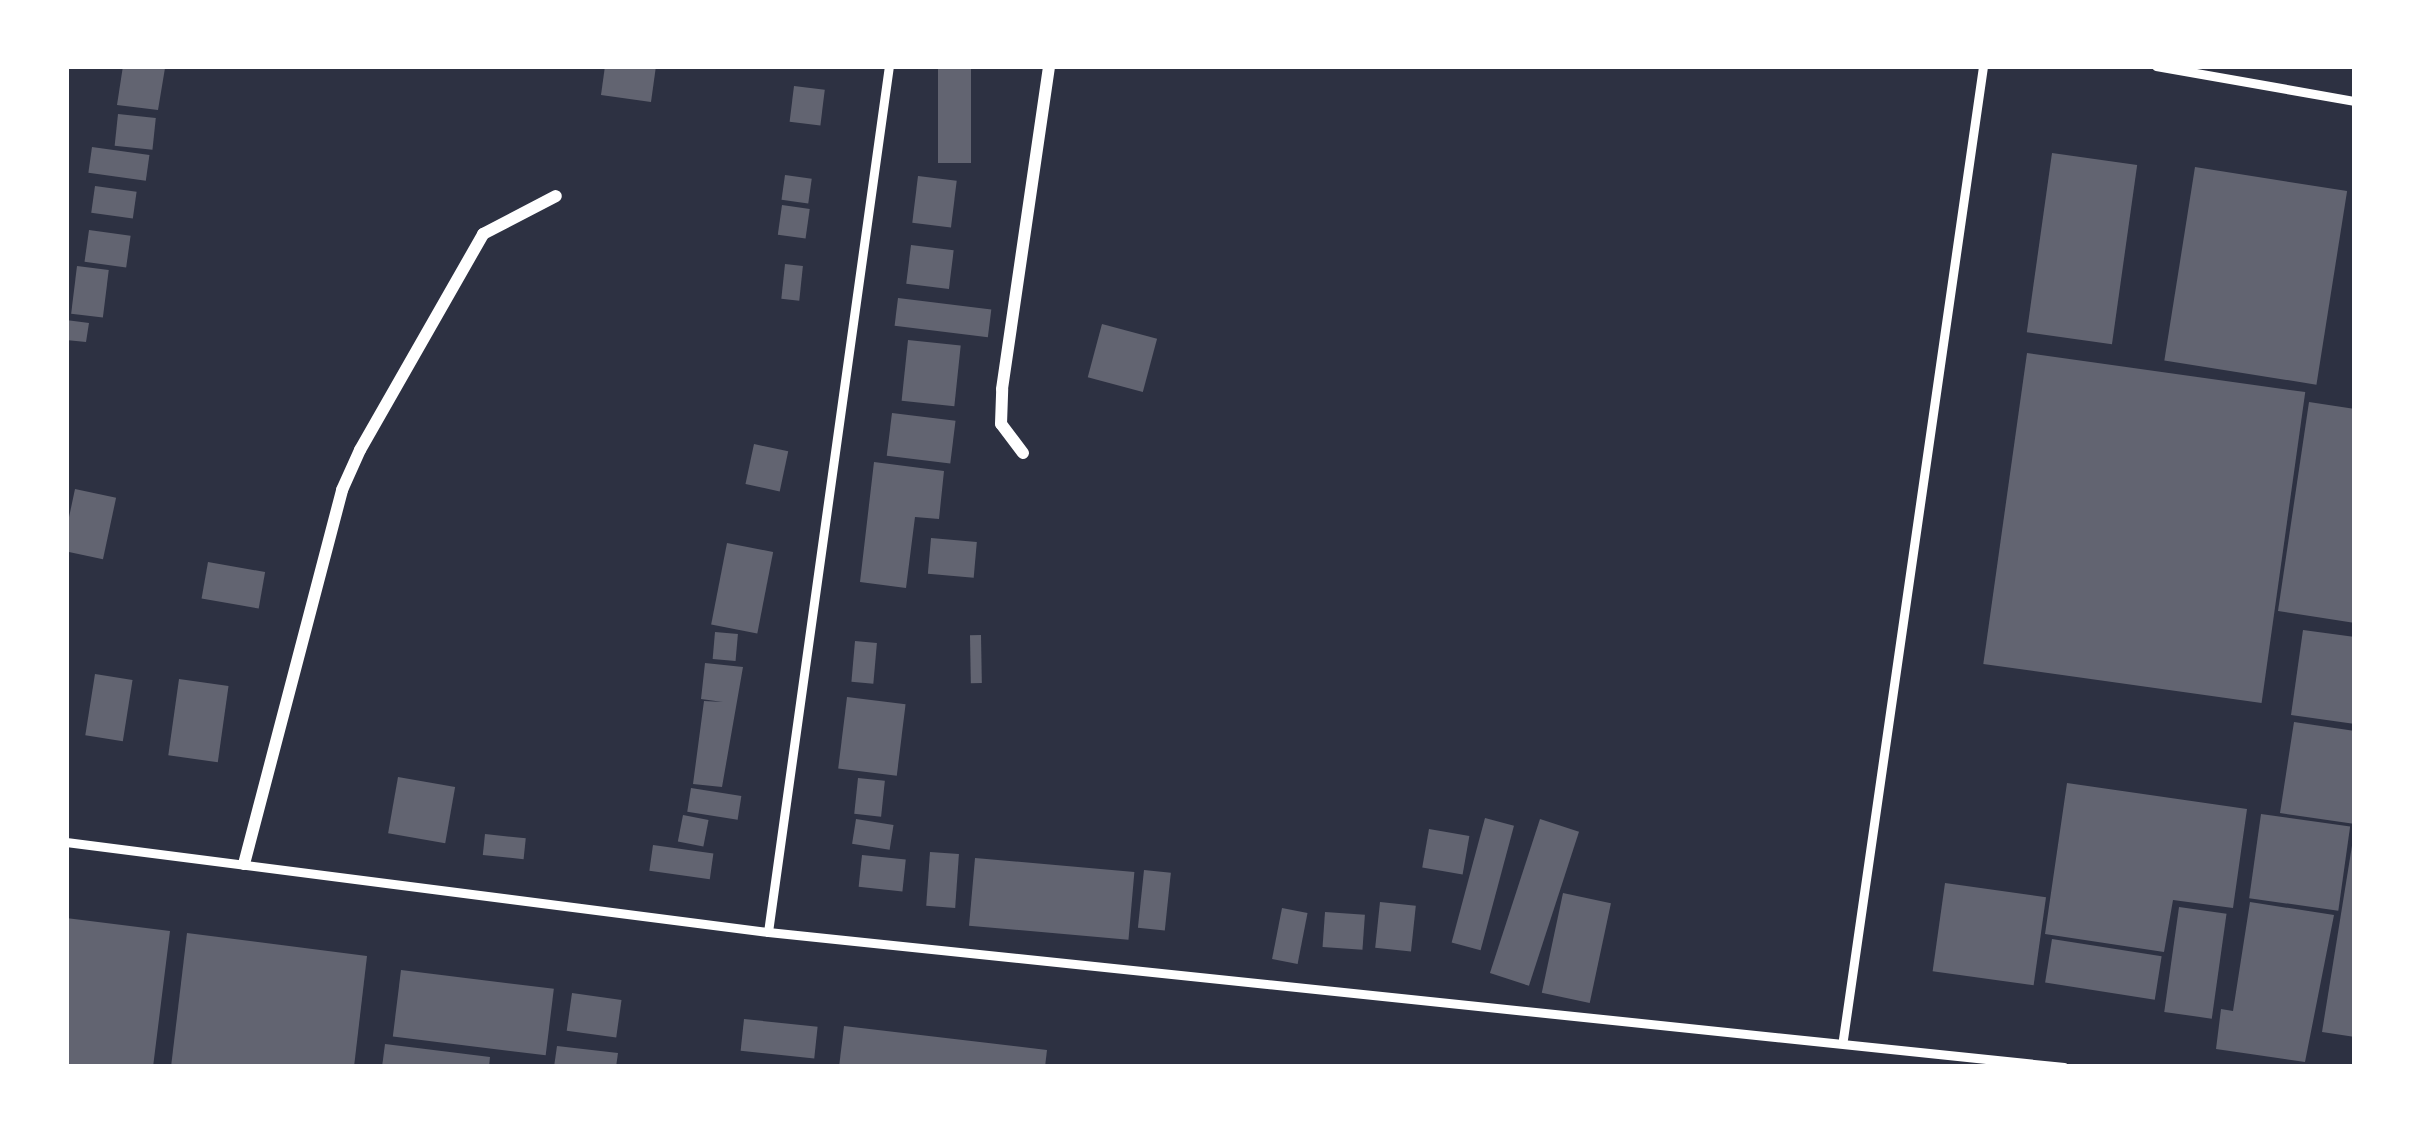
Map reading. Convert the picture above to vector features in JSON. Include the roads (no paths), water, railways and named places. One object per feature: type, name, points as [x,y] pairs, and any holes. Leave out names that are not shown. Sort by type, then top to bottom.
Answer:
[{"type":"street","points":[[1022,453],[1001,424],[1002,388],[1048,66]]},
{"type":"street","points":[[244,864],[342,490],[360,450],[483,234],[556,196]]},
{"type":"lane","points":[[768,932],[889,66]]},
{"type":"lane","points":[[1843,1039],[1983,66]]},
{"type":"lane","points":[[2156,66],[2355,101]]},
{"type":"lane","points":[[66,842],[768,932],[1843,1039],[2064,1067]]}]
